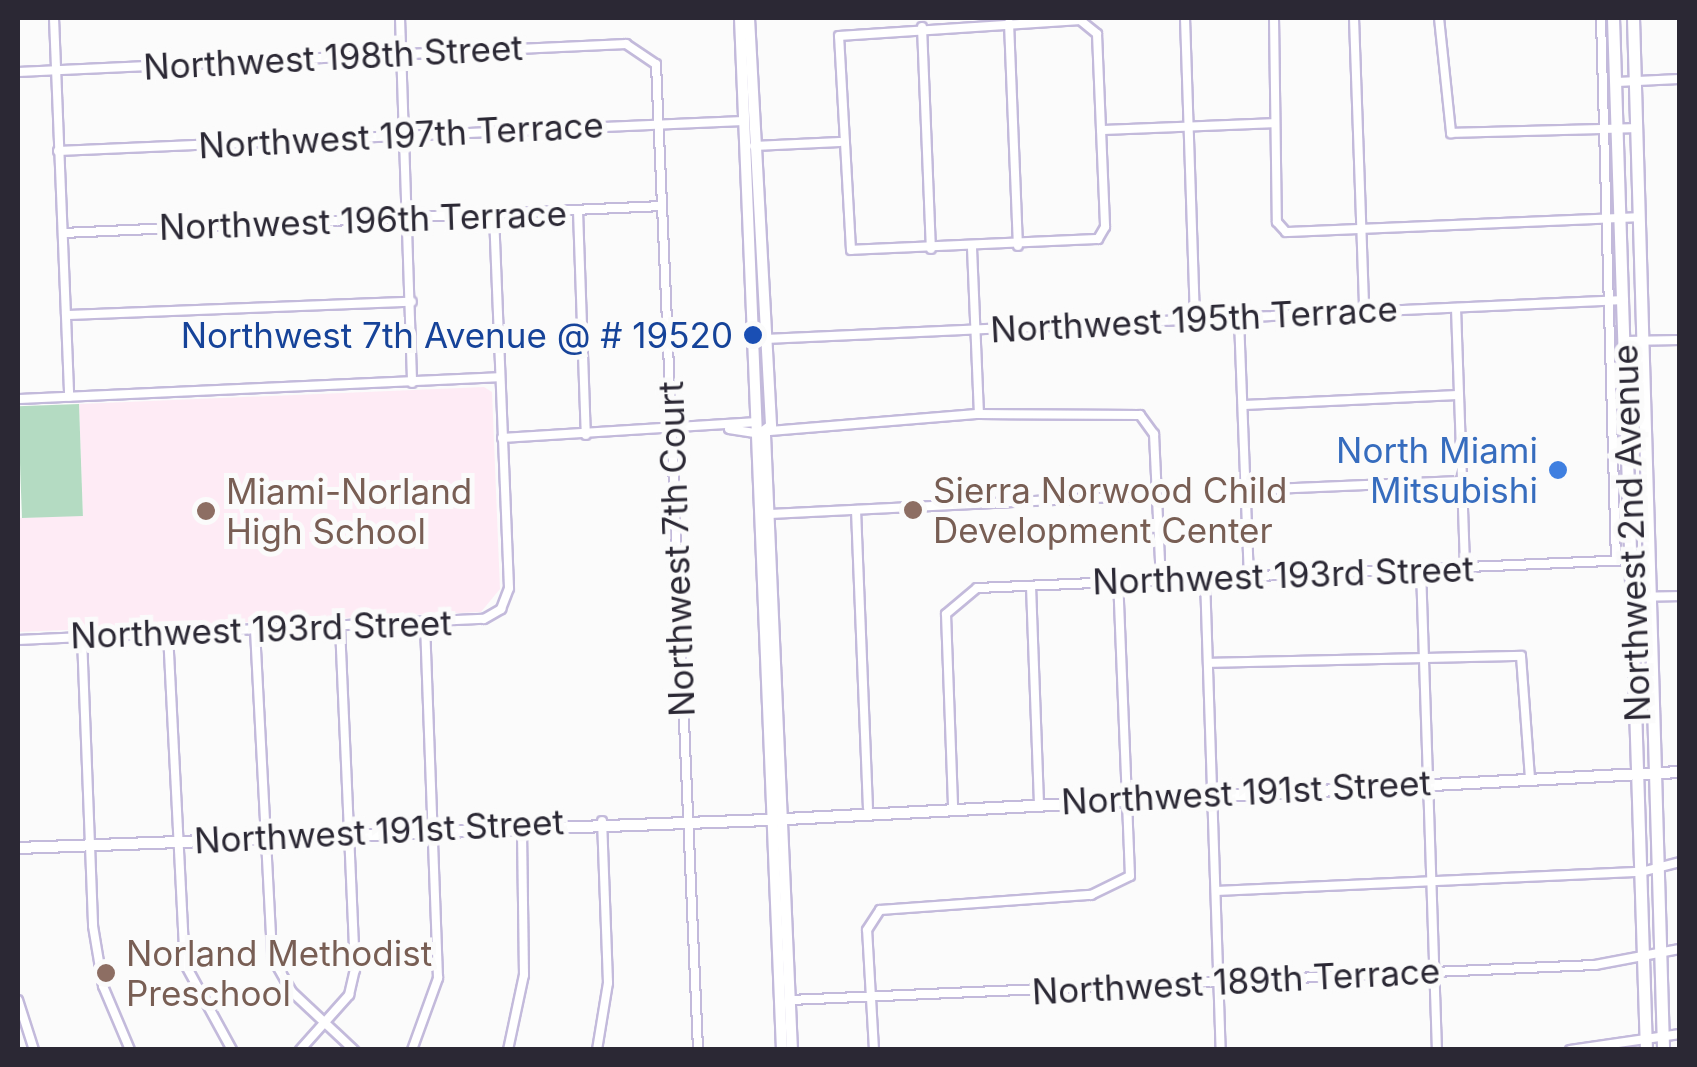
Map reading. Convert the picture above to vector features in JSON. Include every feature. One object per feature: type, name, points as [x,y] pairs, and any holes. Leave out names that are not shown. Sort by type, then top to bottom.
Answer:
[{"type":"main road","name":"Northwest 2nd Avenue","points":[[1613,18],[1646,1046]]},
{"type":"main road","name":"Northwest 2nd Avenue","points":[[1632,18],[1662,1050]]},
{"type":"street","points":[[54,18],[69,396]]},
{"type":"street","points":[[400,18],[412,383]]},
{"type":"street","points":[[740,18],[777,814],[792,1050]]},
{"type":"street","points":[[749,18],[764,340],[761,426],[769,514],[782,1050]]},
{"type":"street","points":[[1185,18],[1195,320]]},
{"type":"street","points":[[1274,18],[1277,222],[1286,232],[1638,217]]},
{"type":"street","points":[[1354,18],[1364,311]]},
{"type":"street","points":[[1439,18],[1451,133],[1636,128]]},
{"type":"street","points":[[1601,18],[1616,561]]},
{"type":"street","points":[[965,21],[1010,23],[1092,24],[1105,227],[1098,239],[932,249],[847,245],[840,142],[839,36],[965,21]]},
{"type":"street","points":[[1010,23],[1018,246]]},
{"type":"street","points":[[922,26],[932,249]]},
{"type":"street","name":"Northwest 198th Street","points":[[18,72],[626,44],[646,52]]},
{"type":"street","name":"Northwest 7th Court","points":[[646,52],[656,64],[660,122],[698,1050]]},
{"type":"street","points":[[1616,82],[1680,79]]},
{"type":"street","name":"Northwest 197th Terrace","points":[[58,151],[743,120]]},
{"type":"street","points":[[1101,130],[1274,123]]},
{"type":"street","points":[[754,146],[840,142]]},
{"type":"street","name":"Northwest 196th Terrace","points":[[63,233],[662,206]]},
{"type":"street","points":[[578,210],[586,435]]},
{"type":"street","points":[[494,214],[502,439],[979,414],[1140,415],[1154,434],[1161,580]]},
{"type":"street","points":[[972,248],[979,414]]},
{"type":"street","name":"Northwest 195th Terrace","points":[[764,340],[1624,300]]},
{"type":"street","points":[[66,315],[412,302]]},
{"type":"street","points":[[1456,308],[1465,567]]},
{"type":"street","points":[[1240,319],[1249,575]]},
{"type":"street","points":[[1626,341],[1680,340]]},
{"type":"street","points":[[18,399],[499,377]]},
{"type":"street","points":[[1243,405],[1458,395]]},
{"type":"street","name":"Northwest 193rd Street","points":[[18,640],[484,620],[501,608],[509,588],[502,439]]},
{"type":"street","points":[[1246,490],[1462,481]]},
{"type":"street","points":[[769,514],[1157,495]]},
{"type":"street","points":[[856,510],[868,808]]},
{"type":"street","name":"Northwest 193rd Street","points":[[953,804],[946,614],[978,588],[1632,560]]},
{"type":"street","points":[[1422,569],[1436,1050]]},
{"type":"street","points":[[1205,578],[1220,1050]]},
{"type":"street","points":[[874,1050],[867,930],[892,905],[1092,895],[1130,876],[1118,582]]},
{"type":"street","points":[[1031,586],[1039,801]]},
{"type":"street","points":[[1632,597],[1680,596]]},
{"type":"street","points":[[412,1050],[436,1001],[434,828],[425,622]]},
{"type":"street","points":[[300,1050],[325,1024],[353,984],[340,626]]},
{"type":"street","points":[[255,630],[272,957],[325,1024],[354,1050]]},
{"type":"street","points":[[168,633],[185,964],[232,1050]]},
{"type":"street","points":[[82,637],[91,844],[103,986],[130,1050]]},
{"type":"street","points":[[1208,663],[1426,654],[1521,656],[1530,779]]},
{"type":"street","name":"Northwest 191st Street","points":[[18,848],[1680,772]]},
{"type":"street","points":[[597,1050],[608,982],[602,820]]},
{"type":"street","points":[[508,1050],[524,974],[522,824]]},
{"type":"street","points":[[1216,891],[1641,872],[1657,863],[1680,862]]},
{"type":"street","name":"Northwest 189th Terrace","points":[[790,1000],[1218,984],[1644,960],[1660,950],[1680,949]]},
{"type":"street","points":[[18,1000],[34,1050]]},
{"type":"street","points":[[1570,1050],[1646,1046],[1662,1035],[1680,1034]]},
{"type":"shaded area","points":[[484,387],[492,392],[500,589],[481,612],[18,632],[18,518],[83,515],[79,404]]},
{"type":"green space","points":[[79,404],[83,516],[22,518],[18,406]]},
{"type":"place","name":"Northwest 7th Avenue @ # 19520","points":[[753,335]]},
{"type":"place","name":"North Miami Mitsubishi","points":[[1558,470]]},
{"type":"place","name":"Sierra Norwood Child Development Center","points":[[913,510]]},
{"type":"place","name":"Miami-Norland High School","points":[[206,511]]},
{"type":"place","name":"Norland Methodist Preschool","points":[[106,973]]}]
